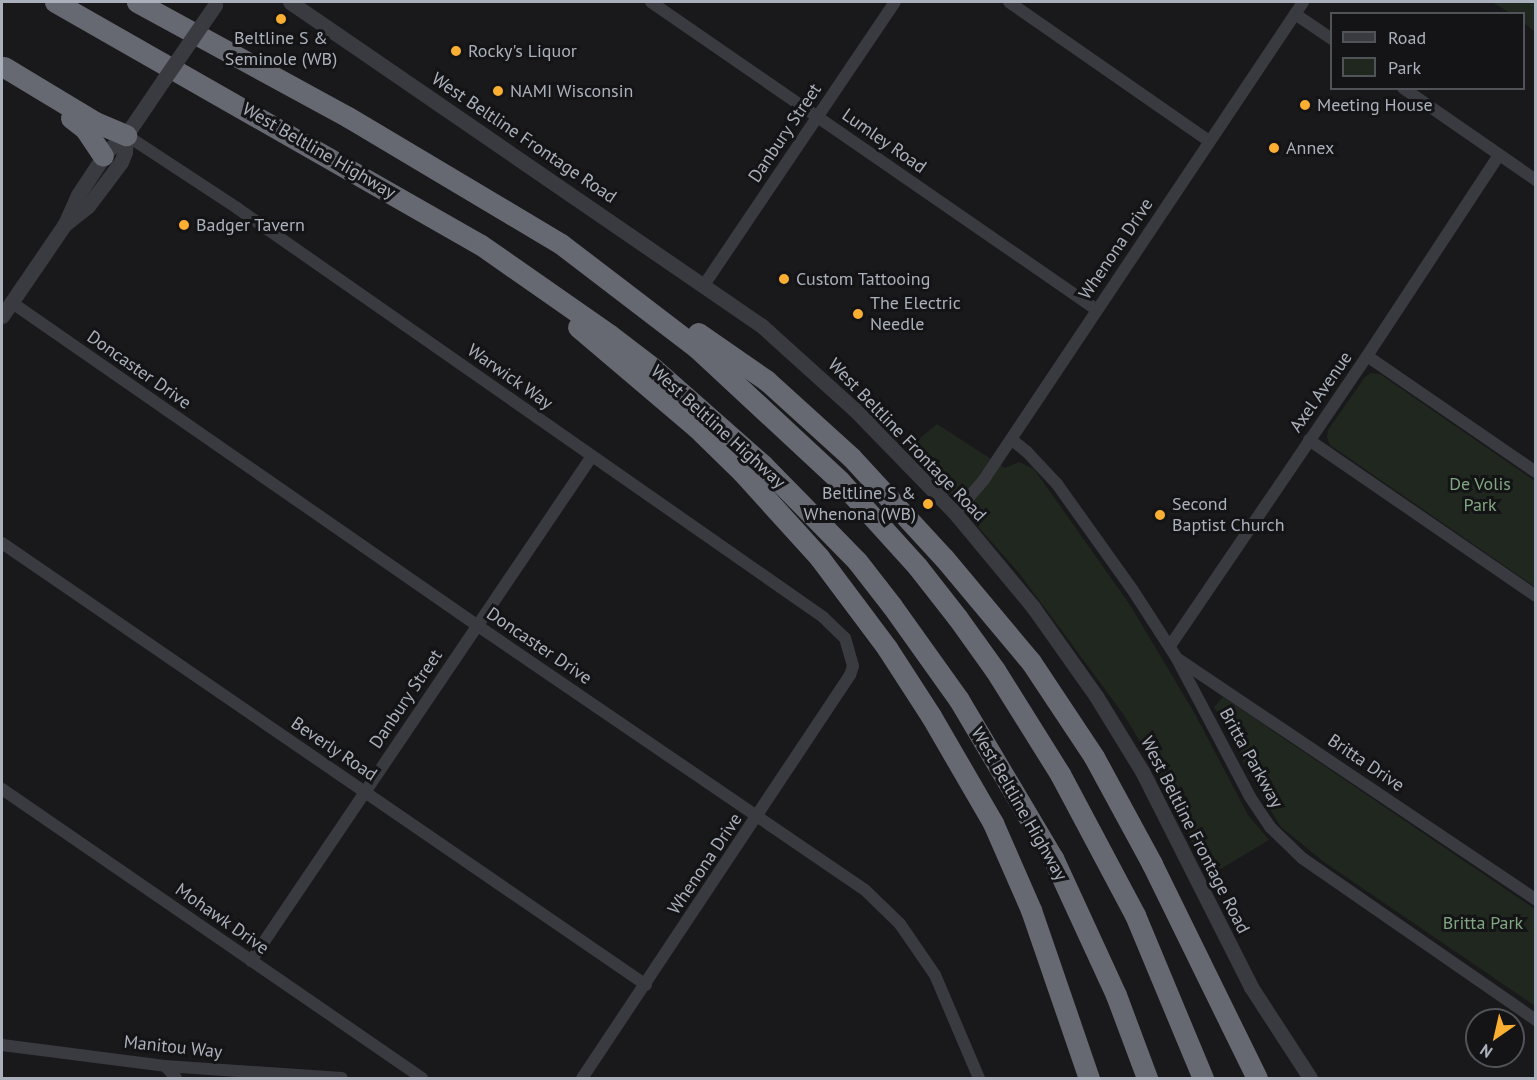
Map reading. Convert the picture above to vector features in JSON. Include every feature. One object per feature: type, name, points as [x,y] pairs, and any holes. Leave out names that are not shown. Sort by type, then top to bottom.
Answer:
[{"type":"highway","name":"West Beltline Highway","points":[[55,2],[481,245],[610,334],[699,406],[822,524],[892,606],[959,700],[1053,858],[1116,995],[1147,1078]]},
{"type":"highway","points":[[137,2],[348,117],[561,244],[677,318],[766,380],[810,417],[906,514],[1004,627],[1031,662],[1094,757],[1152,864],[1257,1078]]},
{"type":"highway","points":[[3,66],[95,122],[126,135]]},
{"type":"highway","points":[[3,66],[85,129],[103,156]]},
{"type":"highway","points":[[561,244],[698,348],[750,394],[882,525],[957,617],[1028,720],[1095,836],[1135,915],[1203,1078]]},
{"type":"highway","points":[[481,245],[697,428],[798,532],[857,606],[931,716],[993,823],[1031,910],[1089,1078]]},
{"type":"street","name":"West Beltline Frontage Road","points":[[291,2],[762,326],[890,444],[955,513],[1033,607],[1096,696],[1142,771],[1251,987],[1310,1078]]},
{"type":"street","name":"Lumley Road","points":[[651,2],[1097,310]]},
{"type":"street","name":"Danbury Street","points":[[704,285],[895,2]]},
{"type":"street","points":[[1009,2],[1209,141]]},
{"type":"street","name":"Whenona Drive","points":[[955,513],[983,481],[1303,2]]},
{"type":"street","points":[[2,316],[65,224],[78,195],[103,156],[126,135],[217,3]]},
{"type":"street","points":[[1295,14],[1330,38]]},
{"type":"street","points":[[1406,90],[1536,180]]},
{"type":"street","points":[[65,224],[88,206],[121,162],[125,152],[126,135]]},
{"type":"street","name":"Warwick Way","points":[[126,135],[237,208],[823,616],[845,638],[853,666]]},
{"type":"street","name":"Axel Avenue","points":[[1173,652],[1309,440],[1499,155]]},
{"type":"street","name":"Doncaster Drive","points":[[11,302],[478,626],[865,890],[900,924],[935,975],[979,1078]]},
{"type":"street","points":[[1367,356],[1536,472]]},
{"type":"street","name":"Britta Parkway","points":[[1011,439],[1057,484],[1107,552],[1173,652],[1250,797],[1282,841],[1302,858],[1536,1020]]},
{"type":"street","points":[[1309,440],[1536,596]]},
{"type":"street","name":"Danbury Street","points":[[251,961],[592,456]]},
{"type":"street","name":"Beverly Road","points":[[2,543],[646,985]]},
{"type":"street","name":"Britta Drive","points":[[1173,652],[1536,900]]},
{"type":"street","name":"Whenona Drive","points":[[582,1078],[833,703],[853,666]]},
{"type":"street","name":"Mohawk Drive","points":[[2,789],[422,1078]]},
{"type":"street","name":"Manitou Way","points":[[4,1043],[165,1066],[342,1078]]},
{"type":"street","points":[[165,1066],[176,1078]]},
{"type":"green space","points":[[1492,2],[1535,2],[1535,32],[1525,24],[1525,12],[1508,12]]},
{"type":"green space","name":"De Volis Park","points":[[1371,373],[1380,374],[1535,481],[1535,587],[1330,445],[1327,437],[1328,430],[1365,377]]},
{"type":"green space","points":[[937,424],[1005,468],[1019,462],[1034,469],[1130,605],[1195,714],[1248,815],[1269,840],[1209,876],[1147,753],[1124,715],[1019,573],[908,448]]},
{"type":"green space","name":"Britta Park","points":[[1223,697],[1535,909],[1535,1006],[1324,862],[1281,827],[1262,797],[1214,707]]},
{"type":"place","name":"Beltline S & Seminole (WB)","points":[[281,19]]},
{"type":"place","name":"Rocky's Liquor","points":[[456,51]]},
{"type":"place","name":"NAMI Wisconsin","points":[[498,91]]},
{"type":"place","name":"Meeting House","points":[[1305,105]]},
{"type":"place","name":"Annex","points":[[1274,148]]},
{"type":"place","name":"Badger Tavern","points":[[184,225]]},
{"type":"place","name":"Custom Tattooing","points":[[784,279]]},
{"type":"place","name":"The Electric Needle","points":[[858,314]]},
{"type":"place","name":"Beltline S & Whenona (WB)","points":[[928,504]]},
{"type":"place","name":"Second Baptist Church","points":[[1160,515]]}]
